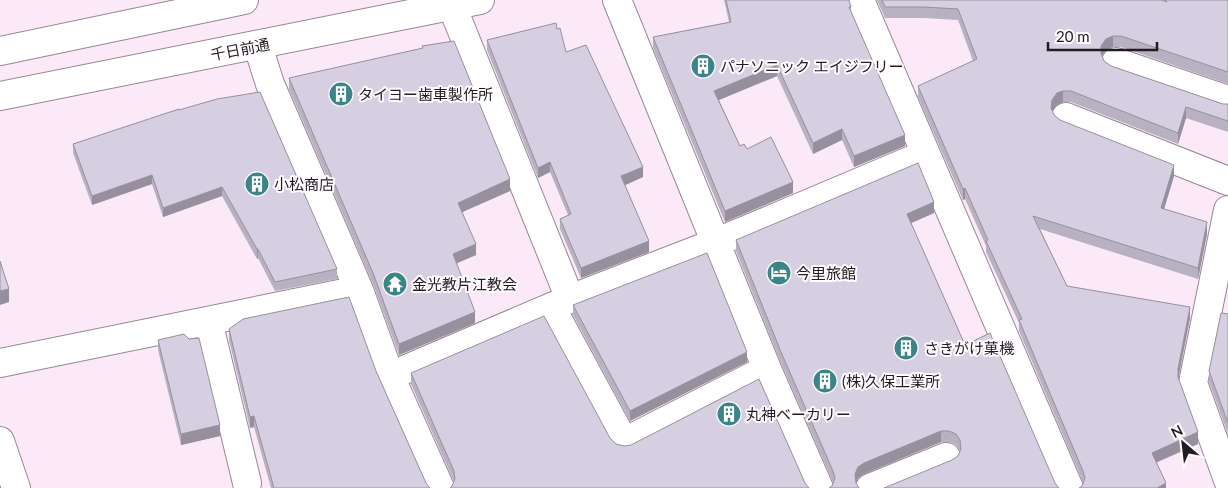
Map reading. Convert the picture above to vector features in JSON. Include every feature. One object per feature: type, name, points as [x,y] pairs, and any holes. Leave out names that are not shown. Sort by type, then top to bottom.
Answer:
[{"type":"main road","points":[[0,51],[239,0]]},
{"type":"main road","name":"千日前通","points":[[0,96],[258,46],[480,0]]},
{"type":"main road","points":[[617,0],[767,369],[819,488]]},
{"type":"main road","points":[[860,0],[1069,488]]},
{"type":"main road","points":[[452,6],[560,303],[624,442],[767,369]]},
{"type":"main road","points":[[258,46],[270,84],[359,290],[390,376],[440,488]]},
{"type":"main road","points":[[1116,62],[1228,100]]},
{"type":"main road","points":[[1066,117],[1228,180]]},
{"type":"main road","points":[[390,376],[560,303],[715,243],[926,154]]},
{"type":"main road","points":[[1228,210],[1193,383],[1228,480]]},
{"type":"main road","points":[[0,363],[359,290]]},
{"type":"main road","points":[[208,322],[247,483]]},
{"type":"main road","points":[[0,441],[16,488]]},
{"type":"main road","points":[[870,488],[946,457]]},
{"type":"building","points":[[726,0],[849,0],[851,7],[849,7],[905,135],[854,156],[842,129],[813,143],[777,65],[714,91],[740,146],[744,144],[747,149],[771,137],[793,182],[725,211],[653,37],[731,22]]},
{"type":"building","points":[[882,0],[1162,0],[1167,2],[1165,0],[1228,0],[1228,72],[1121,36],[1113,36],[1106,39],[1101,46],[1101,53],[1104,61],[1111,66],[1223,104],[1228,104],[1228,121],[1186,107],[1178,133],[1071,91],[1057,93],[1052,100],[1051,108],[1054,115],[1060,120],[1174,165],[1161,208],[1207,222],[1198,268],[1033,216],[1067,286],[1190,307],[1178,377],[1198,432],[1152,453],[1166,483],[1157,488],[1079,488],[1082,486],[1085,478],[1083,471],[1019,320],[1022,319],[918,86],[977,59],[958,9],[885,7]]},
{"type":"building","points":[[556,23],[557,29],[560,28],[566,52],[586,45],[643,167],[621,176],[649,241],[581,268],[560,219],[571,214],[550,162],[538,168],[487,40]]},
{"type":"building","points":[[454,41],[510,179],[458,203],[476,244],[453,254],[475,312],[399,344],[373,273],[289,78],[423,48],[422,46]]},
{"type":"building","points":[[260,92],[337,269],[275,282],[222,187],[163,208],[152,175],[92,196],[73,144],[179,109],[217,99]]},
{"type":"building","points":[[918,163],[934,202],[907,214],[965,345],[990,333],[1055,483],[1059,488],[884,488],[958,456],[961,449],[960,440],[956,434],[949,431],[941,431],[858,467],[855,474],[856,483],[859,488],[829,488],[832,486],[835,478],[833,471],[781,352],[736,240]]},
{"type":"building","points":[[707,253],[747,352],[630,411],[573,305]]},
{"type":"building","points":[[0,261],[9,289],[0,291]]},
{"type":"building","points":[[349,297],[376,371],[426,483],[430,488],[274,488],[254,416],[250,417],[229,329],[243,319]]},
{"type":"building","points":[[1221,313],[1228,314],[1228,423],[1209,371]]},
{"type":"building","points":[[544,316],[610,438],[616,444],[631,445],[759,379],[805,483],[809,488],[450,488],[455,479],[454,471],[411,373]]},
{"type":"building","points":[[184,334],[189,339],[199,338],[220,425],[181,434],[158,340]]},
{"type":"place","name":"パナソニック エイジフリー","points":[[703,66]]},
{"type":"place","name":"タイヨー歯車製作所","points":[[341,94]]},
{"type":"place","name":"小松商店","points":[[257,184]]},
{"type":"place","name":"今里旅館","points":[[779,273]]},
{"type":"place","name":"金光教片江教会","points":[[395,284]]},
{"type":"place","name":"さきがけ菓機","points":[[906,348]]},
{"type":"place","name":"(株)久保工業所","points":[[825,381]]},
{"type":"place","name":"丸神ベーカリー","points":[[729,414]]}]
